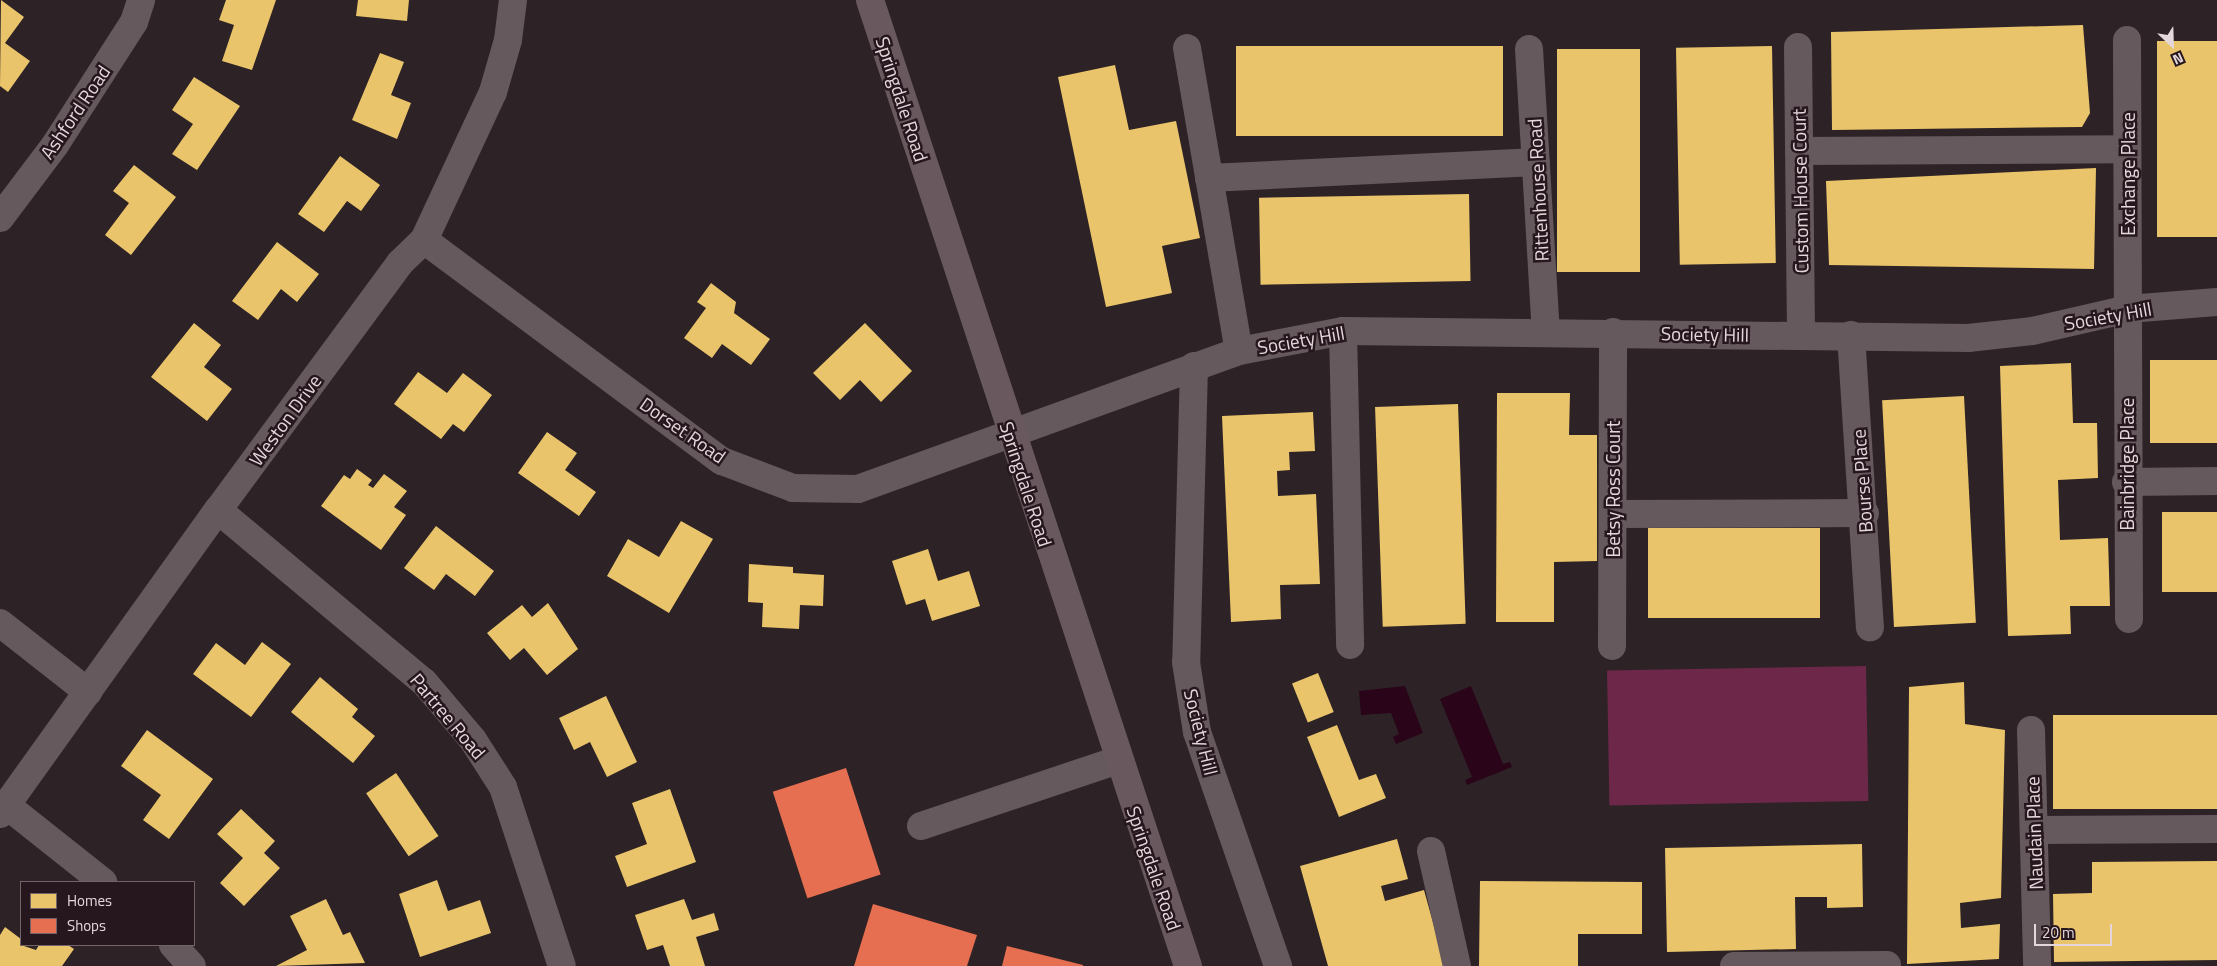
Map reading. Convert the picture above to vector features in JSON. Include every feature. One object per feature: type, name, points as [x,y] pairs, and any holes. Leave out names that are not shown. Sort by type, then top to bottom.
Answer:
[{"type":"main road","name":"Springdale Road","points":[[870,0],[1008,431],[1188,966]]},
{"type":"street","name":"Ashford Road","points":[[0,218],[55,145],[134,22],[141,0]]},
{"type":"street","name":"Weston Drive","points":[[3,809],[218,510],[400,263],[424,240],[493,92],[508,40],[513,0]]},
{"type":"street","name":"Exchange Place","points":[[2127,40],[2128,309]]},
{"type":"street","name":"Custom House Court","points":[[1798,47],[1801,335]]},
{"type":"street","points":[[1187,48],[1238,351]]},
{"type":"street","name":"Rittenhouse Road","points":[[1529,49],[1546,331]]},
{"type":"street","points":[[1799,151],[2128,149]]},
{"type":"street","points":[[1209,178],[1536,162]]},
{"type":"street","name":"Dorset Road","points":[[424,240],[722,461],[793,488],[858,489],[1008,431]]},
{"type":"street","name":"Society Hill","points":[[1008,431],[1238,351],[1343,331],[1546,331],[1968,338],[2032,330],[2128,309],[2217,302]]},
{"type":"street","name":"Bainbridge Place","points":[[2128,309],[2126,482],[2129,619]]},
{"type":"street","points":[[1343,331],[1350,645]]},
{"type":"street","name":"Betsy Ross Court","points":[[1612,646],[1614,514],[1613,332]]},
{"type":"street","name":"Bourse Place","points":[[1851,336],[1865,513],[1870,626]]},
{"type":"street","name":"Society Hill","points":[[1194,366],[1186,662],[1197,732],[1278,966]]},
{"type":"street","points":[[2126,482],[2217,481]]},
{"type":"street","name":"Partree Road","points":[[218,510],[424,682],[473,740],[503,787],[562,966]]},
{"type":"street","points":[[1614,514],[1865,513]]},
{"type":"street","points":[[0,623],[88,692]]},
{"type":"street","name":"Naudain Place","points":[[2031,730],[2038,966]]},
{"type":"street","points":[[921,826],[1118,760]]},
{"type":"street","points":[[3,809],[102,881]]},
{"type":"street","points":[[2034,830],[2217,829]]},
{"type":"street","points":[[1431,851],[1457,966]]},
{"type":"street","points":[[173,946],[192,966]]},
{"type":"street","points":[[1734,966],[1887,964]]},
{"type":"shaded area","points":[[1866,666],[1868,801],[1609,805],[1607,671]]},
{"type":"shaded area","points":[[1405,686],[1423,733],[1396,744],[1393,737],[1399,734],[1391,713],[1361,715],[1359,691]]},
{"type":"shaded area","points":[[1471,686],[1503,764],[1510,762],[1512,767],[1467,785],[1465,780],[1472,777],[1440,699]]},
{"type":"building: Homes","points":[[1,0],[24,17],[5,43],[30,61],[8,92],[0,86]]},
{"type":"building: Homes","points":[[226,0],[276,0],[252,70],[222,61],[234,25],[219,20]]},
{"type":"building: Homes","points":[[358,0],[409,0],[407,21],[356,16]]},
{"type":"building: Homes","points":[[2083,25],[2090,113],[2082,127],[1832,130],[1831,32]]},
{"type":"building: Homes","points":[[2157,41],[2217,41],[2217,237],[2157,237]]},
{"type":"building: Homes","points":[[1236,46],[1503,46],[1503,136],[1236,136]]},
{"type":"building: Homes","points":[[1772,46],[1776,263],[1680,265],[1676,48]]},
{"type":"building: Homes","points":[[1557,49],[1640,49],[1640,272],[1557,272]]},
{"type":"building: Homes","points":[[380,53],[404,62],[391,95],[411,103],[397,139],[352,120]]},
{"type":"building: Homes","points":[[1115,65],[1129,130],[1176,121],[1200,238],[1162,246],[1172,293],[1106,307],[1058,77]]},
{"type":"building: Homes","points":[[194,77],[240,106],[197,170],[172,154],[193,124],[172,110]]},
{"type":"building: Homes","points":[[340,156],[380,185],[361,211],[347,201],[324,232],[298,214]]},
{"type":"building: Homes","points":[[134,165],[176,197],[131,255],[105,235],[129,203],[113,191]]},
{"type":"building: Homes","points":[[2096,168],[2094,269],[1829,265],[1826,181]]},
{"type":"building: Homes","points":[[1469,194],[1471,281],[1261,285],[1259,198]]},
{"type":"building: Homes","points":[[277,242],[319,274],[297,302],[281,289],[258,320],[232,301]]},
{"type":"building: Homes","points":[[711,283],[736,302],[734,313],[770,339],[751,365],[722,344],[712,358],[684,338],[706,308],[697,302]]},
{"type":"building: Homes","points":[[194,323],[221,345],[204,367],[232,389],[207,421],[151,377]]},
{"type":"building: Homes","points":[[865,323],[912,371],[881,402],[860,380],[840,400],[813,373]]},
{"type":"building: Homes","points":[[2150,360],[2217,360],[2217,443],[2150,443]]},
{"type":"building: Homes","points":[[2071,363],[2073,423],[2097,423],[2098,478],[2058,480],[2060,540],[2108,538],[2110,606],[2070,606],[2071,634],[2008,636],[2000,366]]},
{"type":"building: Homes","points":[[418,372],[447,393],[463,373],[492,395],[464,432],[453,424],[441,439],[394,404]]},
{"type":"building: Homes","points":[[1497,393],[1570,393],[1569,435],[1597,435],[1597,561],[1554,562],[1554,622],[1496,622]]},
{"type":"building: Homes","points":[[1964,396],[1976,623],[1894,627],[1882,400]]},
{"type":"building: Homes","points":[[1458,404],[1466,624],[1383,627],[1375,407]]},
{"type":"building: Homes","points":[[1313,412],[1315,451],[1289,452],[1290,470],[1277,471],[1278,496],[1316,494],[1320,584],[1280,585],[1281,619],[1231,622],[1222,416]]},
{"type":"building: Homes","points":[[547,432],[577,453],[565,470],[596,492],[579,516],[518,473]]},
{"type":"building: Homes","points":[[357,469],[372,480],[368,485],[373,488],[384,474],[407,491],[394,507],[406,515],[381,550],[321,506],[344,475],[350,479]]},
{"type":"building: Homes","points":[[2162,512],[2217,512],[2217,592],[2162,592]]},
{"type":"building: Homes","points":[[681,521],[713,539],[669,613],[607,576],[628,539],[659,557]]},
{"type":"building: Homes","points":[[436,526],[494,571],[475,596],[446,574],[434,590],[404,568]]},
{"type":"building: Homes","points":[[1648,528],[1820,528],[1820,618],[1648,618]]},
{"type":"building: Homes","points":[[928,549],[938,581],[969,571],[980,606],[932,621],[925,599],[906,605],[892,561]]},
{"type":"building: Homes","points":[[749,564],[793,567],[793,573],[824,575],[823,606],[800,605],[799,629],[762,627],[763,603],[748,602]]},
{"type":"building: Homes","points":[[548,603],[578,649],[547,675],[524,648],[510,660],[487,633],[522,605],[532,617]]},
{"type":"building: Homes","points":[[262,642],[291,664],[251,717],[193,674],[216,643],[245,665]]},
{"type":"building: Homes","points":[[1318,673],[1334,712],[1308,722],[1292,683]]},
{"type":"building: Homes","points":[[320,677],[358,709],[352,717],[375,736],[353,763],[291,712]]},
{"type":"building: Homes","points":[[1964,682],[1965,724],[2005,730],[2001,898],[1960,903],[1961,928],[2000,924],[1999,959],[1907,964],[1909,687]]},
{"type":"building: Homes","points":[[606,696],[637,762],[607,777],[590,742],[574,750],[559,718]]},
{"type":"building: Homes","points":[[2053,715],[2217,715],[2217,809],[2053,809]]},
{"type":"building: Homes","points":[[1337,725],[1359,780],[1376,774],[1386,798],[1339,817],[1307,737]]},
{"type":"building: Homes","points":[[147,730],[213,779],[169,839],[143,820],[161,795],[121,766]]},
{"type":"building: Homes","points":[[396,773],[438,836],[409,856],[366,793]]},
{"type":"building: Homes","points":[[670,789],[696,862],[627,887],[615,856],[647,844],[632,803]]},
{"type":"building: Homes","points":[[241,809],[275,841],[264,853],[280,868],[244,906],[220,883],[243,858],[217,834]]},
{"type":"building: Homes","points":[[1397,839],[1408,879],[1381,886],[1385,901],[1424,890],[1445,966],[1328,966],[1300,866]]},
{"type":"building: Homes","points":[[1862,844],[1863,907],[1827,908],[1827,897],[1795,897],[1796,949],[1667,952],[1665,848]]},
{"type":"building: Homes","points":[[2217,861],[2217,960],[2054,962],[2053,894],[2092,893],[2092,862]]},
{"type":"building: Homes","points":[[437,880],[448,911],[480,900],[491,933],[420,957],[399,894]]},
{"type":"building: Homes","points":[[1480,881],[1642,882],[1642,934],[1578,934],[1578,966],[1479,966]]},
{"type":"building: Homes","points":[[326,899],[343,935],[350,932],[365,963],[276,966],[307,950],[290,916]]},
{"type":"building: Homes","points":[[684,899],[692,920],[714,913],[719,930],[696,937],[705,966],[670,966],[663,945],[647,950],[635,915]]},
{"type":"building: Homes","points":[[5,927],[20,938],[20,946],[36,950],[38,946],[70,946],[74,949],[62,966],[0,966],[0,935]]},
{"type":"building: Shops","points":[[846,768],[881,875],[807,898],[773,792]]},
{"type":"building: Shops","points":[[873,904],[977,935],[967,966],[854,966]]},
{"type":"building: Shops","points":[[1007,946],[1083,965],[1083,966],[1002,966]]}]
